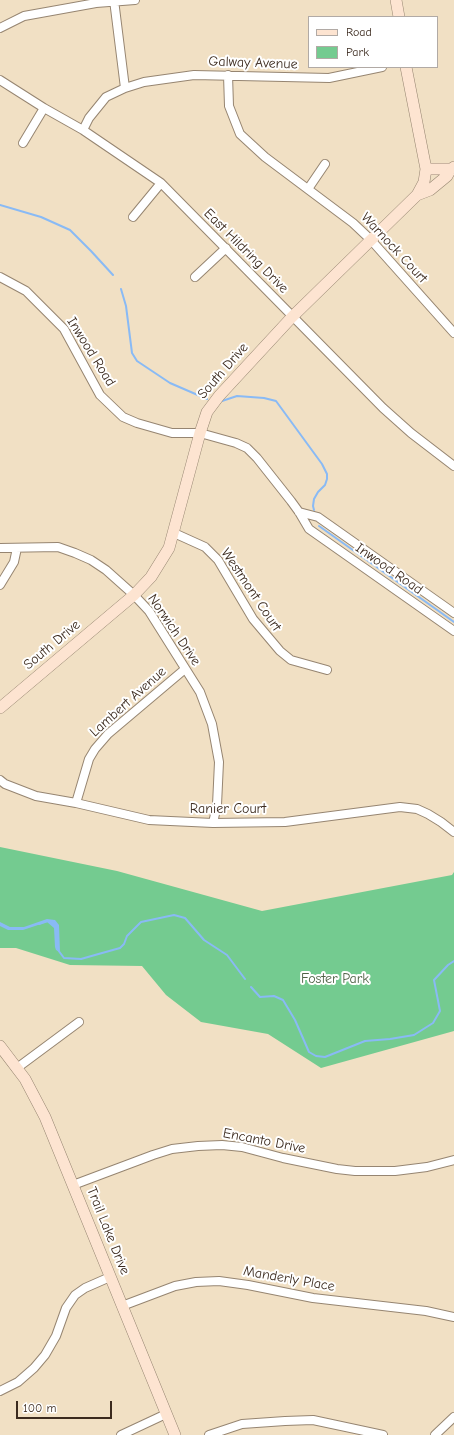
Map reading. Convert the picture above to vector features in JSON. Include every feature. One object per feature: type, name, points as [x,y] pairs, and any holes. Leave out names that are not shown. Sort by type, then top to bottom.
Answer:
[{"type":"street","points":[[0,28],[24,16],[71,7],[134,0]]},
{"type":"street","points":[[396,0],[398,16]]},
{"type":"street","points":[[115,1],[125,88]]},
{"type":"street","name":"Galway Avenue","points":[[83,130],[88,118],[106,97],[125,88],[144,82],[194,74],[329,78],[377,68]]},
{"type":"street","name":"South Drive","points":[[0,708],[134,595],[151,577],[169,548],[207,412],[219,396],[292,317],[417,195],[424,182],[426,169],[406,68]]},
{"type":"street","name":"Warnock Court","points":[[228,75],[229,106],[240,134],[265,158],[353,223],[371,240],[454,333]]},
{"type":"street","name":"East Hildring Drive","points":[[0,80],[44,108],[83,130],[161,183],[383,408],[411,433],[454,466]]},
{"type":"street","points":[[23,143],[44,108]]},
{"type":"street","points":[[308,189],[325,164]]},
{"type":"street","points":[[426,169],[453,170]]},
{"type":"street","points":[[417,195],[430,190],[453,170]]},
{"type":"street","points":[[133,217],[161,183]]},
{"type":"street","points":[[195,277],[226,248]]},
{"type":"street","name":"Inwood Road","points":[[0,277],[26,291],[64,329],[100,395],[123,417],[137,423],[172,433],[200,433],[236,443],[247,448],[257,458],[299,512],[309,529],[454,631]]},
{"type":"street","name":"Inwood Road","points":[[299,512],[318,517],[454,612]]},
{"type":"street","points":[[309,529],[318,517]]},
{"type":"street","name":"Westmont Court","points":[[174,533],[205,547],[218,560],[252,619],[280,651],[291,660],[327,670]]},
{"type":"street","name":"Norwich Drive","points":[[0,548],[58,547],[75,553],[91,560],[106,570],[134,595],[149,611],[200,692],[212,724],[219,762],[217,805],[213,823]]},
{"type":"street","points":[[0,585],[14,562],[17,548]]},
{"type":"street","name":"Lambert Avenue","points":[[76,803],[89,759],[95,749],[108,734],[185,669]]},
{"type":"street","name":"Ranier Court","points":[[0,780],[4,784],[36,796],[76,803],[149,820],[213,823],[284,822],[400,807],[417,810],[428,814],[454,832]]},
{"type":"street","points":[[17,1068],[79,1022]]},
{"type":"street","name":"Trail Lake Drive","points":[[0,1046],[32,1091],[45,1117],[175,1435]]},
{"type":"street","name":"Encanto Drive","points":[[73,1185],[153,1154],[172,1149],[198,1146],[222,1145],[242,1148],[306,1163],[355,1171],[394,1171],[427,1167],[454,1160]]},
{"type":"street","points":[[0,1391],[18,1382],[34,1368],[45,1355],[56,1336],[66,1308],[75,1295],[85,1288],[110,1277]]},
{"type":"street","name":"Manderly Place","points":[[122,1306],[176,1286],[196,1282],[219,1281],[248,1285],[313,1298],[426,1311],[454,1317]]},
{"type":"street","points":[[120,1435],[166,1414]]},
{"type":"street","points":[[435,1435],[454,1417]]},
{"type":"street","points":[[209,1435],[242,1424],[314,1420],[383,1435]]},
{"type":"green space","name":"Foster Park","points":[[0,847],[117,871],[262,911],[452,875],[454,872],[454,1031],[321,1068],[268,1034],[201,1022],[166,995],[142,966],[70,965],[16,948],[0,948]]},
{"type":"water","points":[[47,919],[55,920],[59,925],[60,952],[56,950],[55,947],[54,928],[47,922],[23,930],[8,930],[0,926],[0,922],[10,927],[24,927]]},
{"type":"waterway","points":[[0,205],[41,217],[70,230],[113,275]]},
{"type":"waterway","points":[[121,289],[126,306],[132,353],[137,361],[170,383],[207,399]]},
{"type":"waterway","points":[[222,401],[237,396],[264,398],[276,401],[322,464],[327,474],[325,485],[314,499],[314,510]]},
{"type":"waterway","points":[[319,526],[454,622]]},
{"type":"waterway","points":[[58,950],[64,958],[81,959],[120,948],[124,944],[127,936],[141,922],[174,915],[185,918],[204,940],[227,955],[245,979]]},
{"type":"waterway","points":[[39,924],[48,921]]},
{"type":"waterway","points":[[251,987],[260,997],[274,996],[283,1000],[295,1020],[309,1052],[316,1056],[325,1057],[365,1041],[414,1035],[433,1023],[440,1011],[434,980],[448,965],[454,961]]}]
